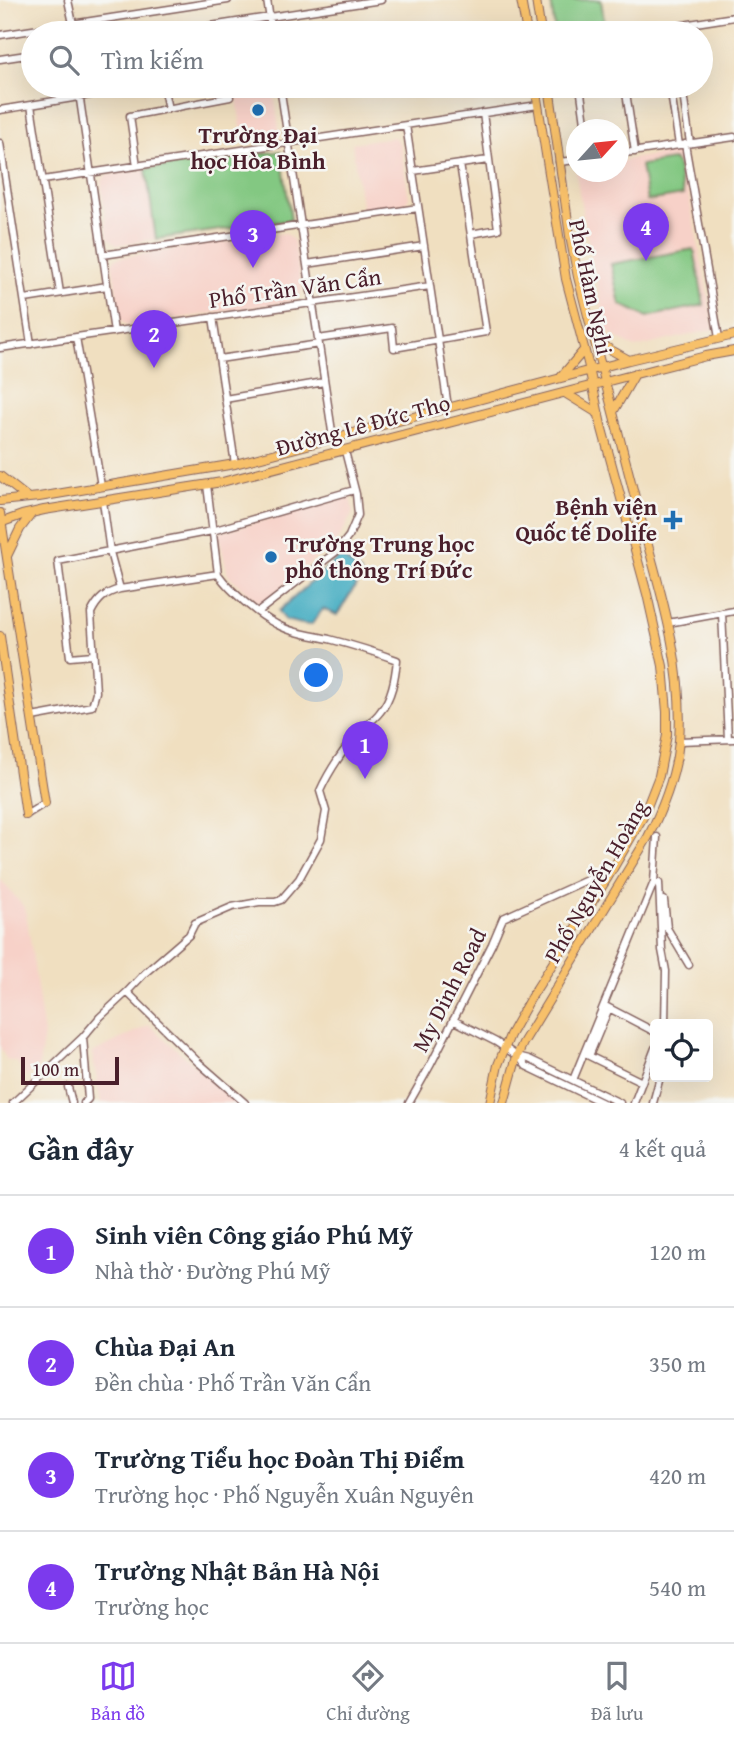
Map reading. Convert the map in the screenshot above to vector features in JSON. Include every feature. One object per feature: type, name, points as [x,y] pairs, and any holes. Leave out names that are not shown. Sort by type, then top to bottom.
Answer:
[{"type":"main road","points":[[536,0],[539,21]]},
{"type":"main road","points":[[520,1],[524,21]]},
{"type":"main road","name":"Phố Hàm Nghi","points":[[537,98],[566,279],[592,386]]},
{"type":"main road","name":"Phố Hàm Nghi","points":[[551,98],[578,277],[605,383]]},
{"type":"main road","name":"Đường Lê Đức Thọ","points":[[0,501],[39,497],[235,464],[734,335]]},
{"type":"main road","points":[[595,341],[629,360]]},
{"type":"main road","points":[[560,379],[584,350]]},
{"type":"main road","name":"Đường Lê Đức Thọ","points":[[1,523],[37,512],[207,485],[635,374],[734,351]]},
{"type":"main road","points":[[613,412],[635,374]]},
{"type":"main road","name":"Phố Nguyễn Hoàng","points":[[504,1103],[517,1056],[529,1033],[648,836],[668,794],[679,741],[679,685],[668,623],[605,383]]},
{"type":"main road","name":"Phố Nguyễn Hoàng","points":[[490,1103],[496,1072],[509,1037],[643,817],[662,766],[667,735],[663,666],[592,386]]},
{"type":"main road","points":[[565,393],[599,414]]},
{"type":"main road","points":[[0,476],[28,498]]},
{"type":"main road","points":[[7,556],[20,529],[37,512],[39,497]]},
{"type":"main road","points":[[0,513],[45,803]]},
{"type":"main road","points":[[0,636],[26,815]]},
{"type":"street","points":[[68,0],[72,21]]},
{"type":"street","points":[[92,21],[228,0]]},
{"type":"street","points":[[267,0],[270,21]]},
{"type":"street","points":[[243,21],[349,9],[381,0]]},
{"type":"street","points":[[713,22],[734,17]]},
{"type":"street","points":[[0,35],[21,32]]},
{"type":"street","points":[[0,59],[21,56]]},
{"type":"street","points":[[0,110],[73,98]]},
{"type":"street","points":[[79,98],[114,332]]},
{"type":"street","points":[[166,98],[168,109]]},
{"type":"street","points":[[136,166],[130,116],[225,98]]},
{"type":"street","points":[[282,98],[333,438]]},
{"type":"street","points":[[582,98],[584,119]]},
{"type":"street","points":[[627,98],[635,152]]},
{"type":"street","points":[[673,98],[685,144],[719,338]]},
{"type":"street","points":[[683,98],[685,144]]},
{"type":"street","points":[[43,180],[538,104]]},
{"type":"street","points":[[30,105],[60,293]]},
{"type":"street","points":[[471,234],[498,229],[482,113]]},
{"type":"street","points":[[406,125],[448,407]]},
{"type":"street","points":[[629,153],[734,137]]},
{"type":"street","points":[[0,145],[31,344]]},
{"type":"street","points":[[413,171],[488,160]]},
{"type":"street","points":[[559,162],[566,161]]},
{"type":"street","points":[[219,359],[392,328],[394,348],[486,332],[460,164]]},
{"type":"street","points":[[103,255],[418,208]]},
{"type":"street","points":[[556,219],[568,216]]},
{"type":"street","points":[[307,264],[424,247]]},
{"type":"street","points":[[24,299],[107,286]]},
{"type":"street","name":"Phố Trần Văn Cẩn","points":[[0,348],[430,286]]},
{"type":"street","points":[[213,317],[235,464]]},
{"type":"street","points":[[76,337],[101,486]]},
{"type":"street","points":[[225,399],[324,382]]},
{"type":"street","points":[[258,612],[337,551],[349,536],[358,515],[345,451]]},
{"type":"street","points":[[13,1103],[145,973],[189,935],[195,923],[233,907],[281,900],[299,879],[321,839],[326,811],[320,791],[326,776],[358,733],[381,712],[390,695],[397,660],[298,633],[276,624],[258,612],[218,575],[207,485]]},
{"type":"street","points":[[93,656],[70,657],[58,561],[212,531],[354,490]]},
{"type":"street","points":[[103,501],[110,552],[120,589]]},
{"type":"street","points":[[637,557],[650,554]]},
{"type":"street","points":[[32,717],[92,706],[96,692],[90,613],[107,592],[218,575]]},
{"type":"street","points":[[668,623],[734,611]]},
{"type":"street","points":[[679,741],[731,739],[722,612]]},
{"type":"street","points":[[26,815],[45,803]]},
{"type":"street","points":[[642,1082],[589,1056],[654,882],[657,836]]},
{"type":"street","name":"My Dinh Road","points":[[409,1103],[503,918],[600,874],[608,877]]},
{"type":"street","points":[[665,1019],[666,971],[662,950],[661,883],[667,928],[689,965]]},
{"type":"street","points":[[127,992],[198,1062],[245,1103]]},
{"type":"street","points":[[573,1080],[606,1007]]},
{"type":"street","points":[[606,1007],[650,1029]]},
{"type":"street","points":[[453,1020],[505,1048],[526,1066],[603,1103]]},
{"type":"street","points":[[83,1037],[88,1099],[85,1103]]},
{"type":"street","points":[[517,1056],[529,1059],[620,1103]]},
{"type":"street","points":[[634,1103],[650,1061]]},
{"type":"street","points":[[653,1103],[659,1082]]},
{"type":"street","points":[[68,1087],[72,1103]]},
{"type":"shaded area","name":"Trường Đại học Hòa Bình","points":[[237,98],[275,98],[280,136],[243,141]]},
{"type":"shaded area","points":[[394,137],[400,144],[409,197],[405,204],[362,211],[352,143]]},
{"type":"shaded area","points":[[673,152],[682,158],[714,329],[635,348],[607,332],[577,182],[629,182],[629,159]]},
{"type":"shaded area","points":[[146,169],[156,239],[117,245],[108,237],[101,183],[106,175]]},
{"type":"shaded area","points":[[285,233],[294,241],[302,290],[295,301],[128,326],[121,321],[112,263],[116,258]]},
{"type":"shaded area","name":"Trường Trung học phổ thông Trí Đức","points":[[350,497],[353,512],[339,539],[261,605],[228,575],[218,533]]},
{"type":"shaded area","points":[[0,879],[24,907],[44,1035],[39,1066],[26,1077],[17,1062],[7,1060],[0,1047]]},
{"type":"shaded area","points":[[149,1025],[238,1103],[101,1103],[92,1053]]},
{"type":"green space","points":[[551,0],[601,0],[604,21],[554,21]]},
{"type":"green space","points":[[281,151],[291,220],[156,239],[146,169]]},
{"type":"green space","points":[[673,160],[677,164],[683,195],[647,201],[641,165]]},
{"type":"green space","points":[[694,249],[704,305],[647,317],[620,304],[611,264]]},
{"type":"water","points":[[338,558],[343,558],[361,573],[360,579],[337,615],[323,609],[311,625],[285,620],[279,611]]},
{"type":"place","name":"Trường Đại học Hòa Bình","points":[[258,110]]},
{"type":"place","name":"Trường Nhật Bản Hà Nội","points":[[646,261]]},
{"type":"place","name":"Trường Tiểu học Đoàn Thị Điểm","points":[[253,268]]},
{"type":"place","name":"Chùa Đại An","points":[[154,368]]},
{"type":"place","name":"Bệnh viện Quốc tế Dolife","points":[[673,520]]},
{"type":"place","name":"Trường Trung học phổ thông Trí Đức","points":[[271,557]]},
{"type":"place","name":"Sinh viên Công giáo Phú Mỹ","points":[[365,779]]}]
